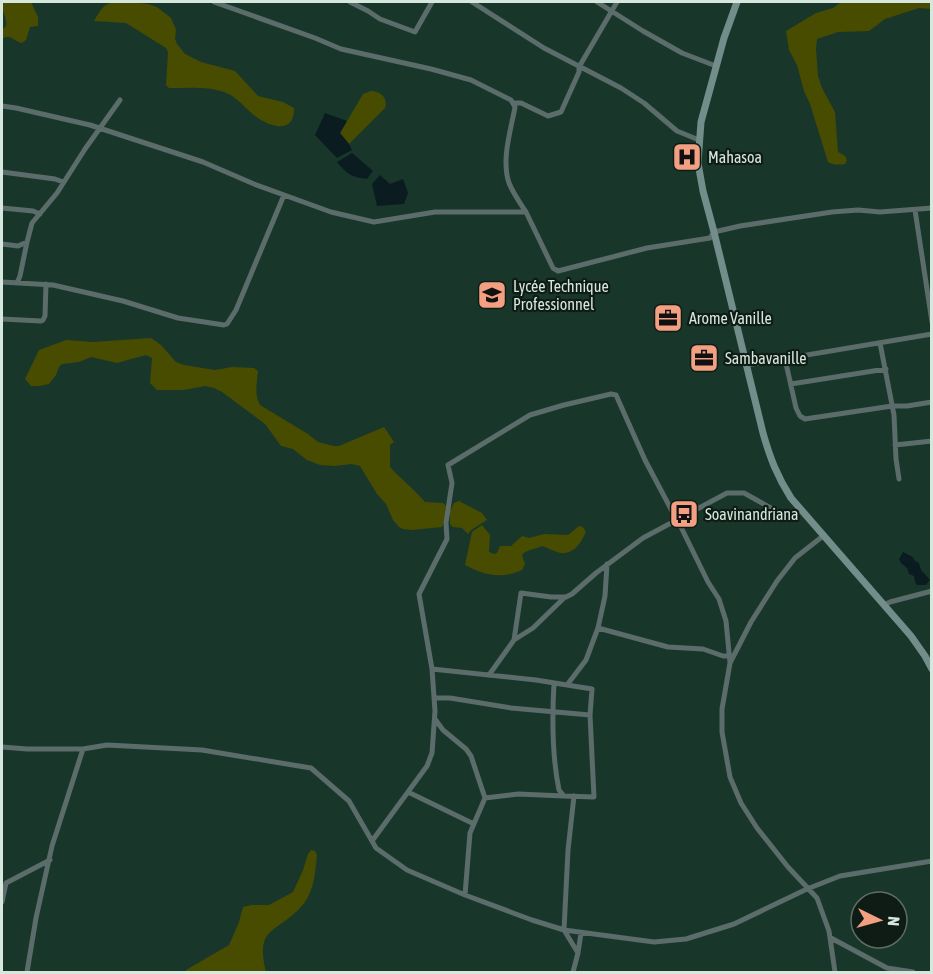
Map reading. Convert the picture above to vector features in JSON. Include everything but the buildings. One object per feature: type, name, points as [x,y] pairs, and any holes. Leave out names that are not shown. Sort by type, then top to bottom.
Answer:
[{"type":"main road","points":[[737,2],[724,38],[701,122],[698,151],[699,175],[771,462],[791,498],[910,636],[932,669]]},
{"type":"street","points":[[214,2],[341,49],[471,80],[511,100],[515,107],[506,159],[509,184],[526,212],[553,268],[558,271],[647,248],[710,238],[714,232],[740,226],[832,212],[858,210],[880,212],[932,208]]},
{"type":"street","points":[[350,2],[380,19],[415,32],[432,2]]},
{"type":"street","points":[[472,2],[543,48],[621,88],[644,103],[677,131],[699,140]]},
{"type":"street","points":[[597,2],[682,53],[716,66]]},
{"type":"street","points":[[513,103],[521,103],[548,116],[561,112],[579,68],[617,2]]},
{"type":"street","points":[[17,283],[32,224],[57,193],[120,100]]},
{"type":"street","points":[[2,106],[100,128],[202,162],[331,212],[374,222],[435,212],[526,212]]},
{"type":"street","points":[[2,172],[63,182]]},
{"type":"street","points":[[2,282],[63,287],[178,318],[224,325],[236,310],[284,195]]},
{"type":"street","points":[[2,208],[33,211],[40,214]]},
{"type":"street","points":[[915,210],[932,322]]},
{"type":"street","points":[[2,244],[18,246],[27,242]]},
{"type":"street","points":[[2,319],[43,320],[46,284]]},
{"type":"street","points":[[747,365],[932,334]]},
{"type":"street","points":[[880,343],[892,406],[899,479]]},
{"type":"street","points":[[785,359],[796,408],[800,416],[805,419],[932,402]]},
{"type":"street","points":[[791,384],[886,369]]},
{"type":"street","points":[[372,842],[427,766],[432,753],[435,719],[432,669],[419,594],[447,539],[446,523],[452,483],[448,465],[530,415],[615,394],[645,460],[719,599],[726,621],[730,663]]},
{"type":"street","points":[[895,446],[932,441]]},
{"type":"street","points":[[489,675],[514,640],[532,628],[607,564],[643,538],[677,519],[727,493],[744,493],[780,513],[789,514],[802,511]]},
{"type":"street","points":[[823,536],[795,558],[777,580],[751,622],[730,663],[722,709],[722,732],[730,777],[741,803],[757,828],[817,898],[831,938],[835,972]]},
{"type":"street","points":[[567,685],[586,660],[598,628],[605,596],[607,564]]},
{"type":"street","points":[[884,605],[932,591]]},
{"type":"street","points":[[514,640],[521,593],[566,597]]},
{"type":"street","points":[[598,628],[668,647],[704,649],[729,656]]},
{"type":"street","points":[[432,669],[592,689],[590,715],[594,797],[518,794],[485,798]]},
{"type":"street","points":[[554,683],[552,711],[557,781],[559,790],[564,796]]},
{"type":"street","points":[[434,698],[590,715]]},
{"type":"street","points":[[435,719],[443,730],[471,756],[485,798],[470,833],[465,895]]},
{"type":"street","points":[[2,747],[83,749],[107,746],[202,750],[311,768],[349,801],[376,848],[407,870],[532,920],[580,933],[654,942],[686,939],[734,924],[840,876],[932,861]]},
{"type":"street","points":[[27,972],[52,846],[83,749]]},
{"type":"street","points":[[408,792],[474,824]]},
{"type":"street","points":[[574,796],[568,850],[564,930],[578,953]]},
{"type":"street","points":[[2,902],[6,883],[50,860]]},
{"type":"street","points":[[573,972],[580,933]]},
{"type":"street","points":[[831,938],[887,968],[913,972]]},
{"type":"shaded area","points":[[2,2],[31,2],[38,17],[38,26],[30,27],[26,40],[22,43],[11,38],[3,38],[2,48],[2,30],[6,23]]},
{"type":"shaded area","points":[[130,2],[157,7],[171,18],[176,30],[175,39],[185,54],[201,62],[235,71],[258,96],[283,102],[294,108],[291,121],[284,126],[267,123],[256,117],[229,94],[217,90],[169,88],[166,85],[168,52],[166,48],[126,23],[94,21],[101,9],[108,4]]},
{"type":"shaded area","points":[[841,2],[931,2],[932,9],[919,8],[885,19],[869,31],[838,32],[817,39],[818,76],[835,112],[838,152],[847,160],[845,164],[838,165],[828,162],[797,65],[789,50],[786,31],[816,13],[833,8]]},
{"type":"shaded area","points":[[371,91],[383,96],[385,108],[349,144],[340,133],[363,94]]},
{"type":"shaded area","points":[[325,113],[347,121],[340,133],[352,150],[337,158],[315,135]]},
{"type":"shaded area","points":[[352,153],[373,171],[367,179],[350,174],[337,162]]},
{"type":"shaded area","points":[[380,175],[390,184],[403,179],[408,193],[404,204],[377,206],[372,184]]},
{"type":"shaded area","points":[[151,338],[161,345],[176,362],[184,365],[215,370],[232,367],[254,368],[258,371],[256,393],[260,405],[318,442],[339,446],[384,427],[394,442],[390,445],[390,467],[425,502],[443,503],[446,506],[442,527],[412,530],[399,527],[360,466],[320,465],[307,460],[293,449],[281,446],[265,424],[214,388],[205,386],[184,390],[157,390],[150,383],[152,358],[146,355],[117,363],[91,357],[79,362],[62,364],[49,384],[40,386],[31,386],[25,379],[39,350],[66,340],[93,342]]},
{"type":"shaded area","points":[[459,501],[482,513],[487,520],[468,534],[462,528],[453,527],[450,524],[450,511],[454,503]]},
{"type":"shaded area","points":[[482,525],[490,535],[489,552],[494,554],[500,546],[511,546],[522,536],[529,538],[544,534],[568,535],[579,526],[583,527],[586,532],[580,543],[570,552],[556,552],[542,546],[523,553],[525,564],[522,570],[507,575],[494,575],[465,565],[472,532]]},
{"type":"shaded area","points":[[903,552],[919,563],[921,570],[930,580],[926,585],[917,585],[914,576],[909,574],[907,568],[901,563],[899,559]]},
{"type":"shaded area","points":[[311,850],[317,855],[311,890],[300,908],[265,939],[263,957],[266,972],[186,972],[229,945],[243,907],[269,905],[293,892]]},
{"type":"place","name":"Mahasoa","points":[[687,157]]},
{"type":"place","name":"Lycée Technique Professionnel","points":[[492,295]]},
{"type":"place","name":"Arome Vanille","points":[[668,318]]},
{"type":"place","name":"Sambavanille","points":[[704,358]]},
{"type":"place","name":"Soavinandriana","points":[[684,514]]}]
